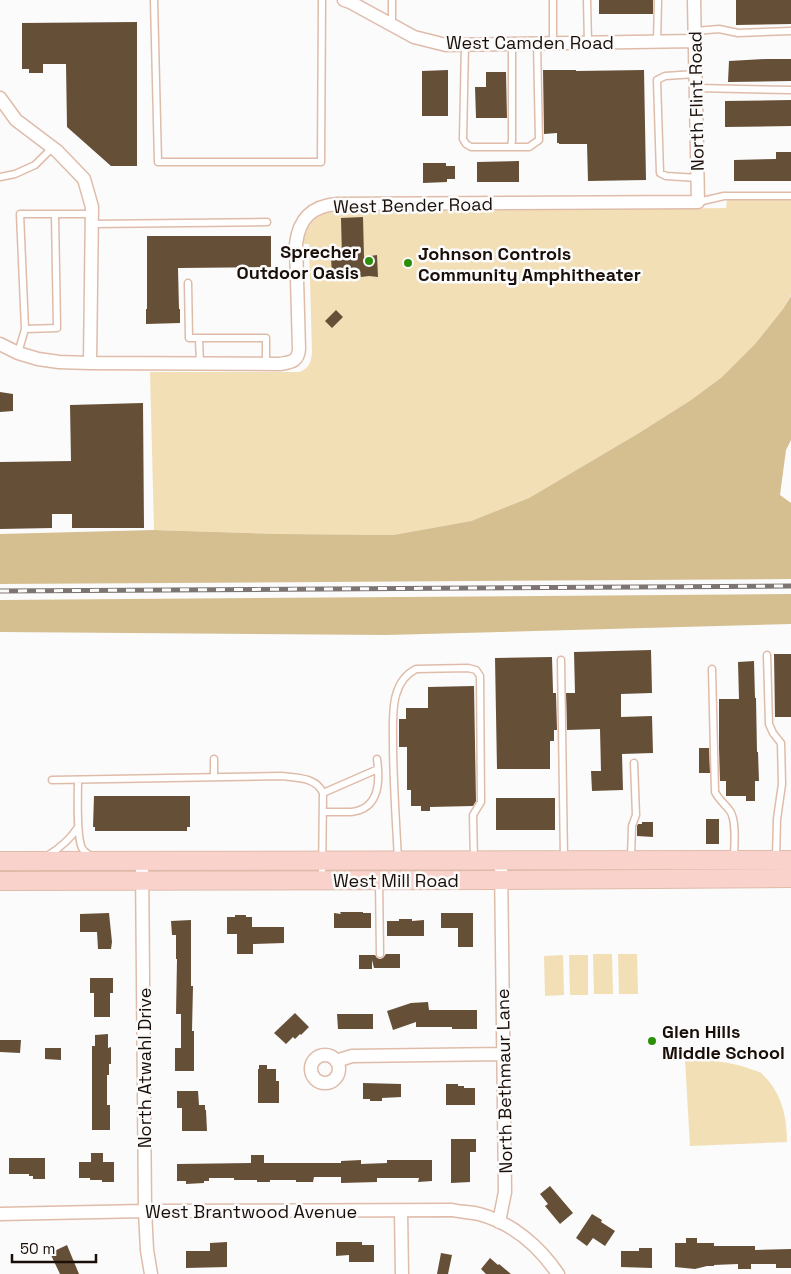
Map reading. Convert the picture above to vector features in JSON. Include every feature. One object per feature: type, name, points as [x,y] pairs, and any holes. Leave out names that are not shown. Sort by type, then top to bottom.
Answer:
[{"type":"main road","name":"West Mill Road","points":[[0,861],[142,861],[204,858],[322,861],[631,861],[734,870],[791,878]]},
{"type":"main road","name":"West Mill Road","points":[[0,882],[502,880],[734,870],[784,860]]},
{"type":"street","name":"West Camden Road","points":[[344,0],[392,24],[414,38],[446,45],[657,42],[695,36]]},
{"type":"street","name":"North Flint Road","points":[[694,0],[698,202]]},
{"type":"street","points":[[0,98],[16,120],[52,148],[84,179],[92,207],[90,363]]},
{"type":"street","name":"West Bender Road","points":[[0,344],[18,353],[38,359],[59,362],[266,364],[291,362],[298,355],[297,233],[305,218],[319,208],[328,205],[344,204],[698,202]]},
{"type":"street","name":"North Atwahl Drive","points":[[142,861],[145,1211],[147,1250],[151,1274]]},
{"type":"street","name":"North Bethmaur Lane","points":[[500,1222],[505,1192],[501,861]]},
{"type":"street","points":[[336,1061],[352,1056],[503,1054]]},
{"type":"street","name":"West Brantwood Avenue","points":[[0,1214],[145,1211],[452,1210],[478,1214],[500,1222]]},
{"type":"street","points":[[401,1211],[402,1274]]},
{"type":"street","points":[[500,1222],[535,1246],[558,1274]]},
{"type":"lane","points":[[154,0],[158,162],[321,162],[322,0]]},
{"type":"lane","points":[[392,0],[392,24]]},
{"type":"lane","points":[[553,0],[553,43]]},
{"type":"lane","points":[[587,0],[588,42]]},
{"type":"lane","points":[[657,42],[658,0]]},
{"type":"lane","points":[[695,36],[719,29],[738,32],[791,31]]},
{"type":"lane","points":[[465,44],[463,139],[466,144],[471,147],[512,143],[529,147],[539,140],[537,43]]},
{"type":"lane","points":[[512,44],[512,143]]},
{"type":"lane","points":[[696,74],[666,76],[657,80],[660,174],[698,178]]},
{"type":"lane","points":[[696,88],[791,90]]},
{"type":"lane","points":[[0,177],[15,174],[35,165],[52,148]]},
{"type":"lane","points":[[698,202],[724,196],[791,196]]},
{"type":"lane","points":[[18,353],[26,329],[20,214],[55,214],[92,219],[267,222]]},
{"type":"lane","points":[[26,329],[57,328],[55,214]]},
{"type":"lane","points":[[188,283],[189,338],[266,338],[266,364]]},
{"type":"lane","points":[[199,338],[200,364]]},
{"type":"lane","points":[[767,655],[769,724],[781,744],[782,784],[777,819],[784,860]]},
{"type":"lane","points":[[562,660],[564,861]]},
{"type":"lane","points":[[398,861],[393,777],[396,696],[405,678],[416,669],[468,668],[476,670],[480,676],[481,802],[474,815],[474,861]]},
{"type":"lane","points":[[712,670],[715,792],[733,819],[734,870]]},
{"type":"lane","points":[[214,759],[214,777]]},
{"type":"lane","points":[[324,812],[353,812],[363,809],[371,803],[377,789],[377,759]]},
{"type":"lane","points":[[631,861],[632,826],[636,815],[634,763]]},
{"type":"lane","points":[[324,793],[378,769]]},
{"type":"lane","points":[[52,780],[281,776],[313,781],[321,786],[324,793],[322,880]]},
{"type":"lane","points":[[78,780],[78,827],[82,847],[99,861]]},
{"type":"lane","points":[[37,861],[59,849],[72,837],[78,827]]},
{"type":"lane","points":[[379,880],[380,954]]},
{"type":"shaded area","points":[[727,200],[791,200],[791,295],[783,309],[755,344],[722,377],[691,400],[639,433],[529,498],[471,521],[393,535],[154,530],[150,372],[299,372],[306,369],[312,352],[309,244],[303,244],[312,222],[320,216],[333,212],[726,208]]},
{"type":"shaded area","points":[[791,296],[791,440],[786,450],[780,495],[791,503],[791,579],[0,584],[0,534],[154,530],[393,535],[471,521],[529,498],[691,400],[722,377],[755,344]]},
{"type":"shaded area","points":[[791,594],[791,624],[386,635],[0,632],[0,600]]},
{"type":"shaded area","points":[[593,954],[612,954],[613,994],[594,994]]},
{"type":"shaded area","points":[[618,954],[637,954],[638,994],[619,994]]},
{"type":"shaded area","points":[[563,955],[564,995],[545,996],[544,956]]},
{"type":"shaded area","points":[[569,955],[588,955],[588,995],[570,995]]},
{"type":"shaded area","points":[[685,1060],[728,1063],[761,1073],[779,1098],[786,1124],[787,1142],[690,1146]]},
{"type":"building","points":[[599,0],[653,0],[653,14],[599,14]]},
{"type":"building","points":[[736,0],[791,0],[791,24],[736,25]]},
{"type":"building","points":[[137,22],[137,166],[111,166],[67,127],[66,64],[43,64],[43,73],[29,73],[29,69],[22,69],[22,23]]},
{"type":"building","points":[[791,59],[791,81],[728,82],[729,61]]},
{"type":"building","points":[[448,70],[448,116],[422,116],[422,71]]},
{"type":"building","points":[[543,70],[644,70],[646,180],[588,181],[587,144],[559,144],[557,143],[557,133],[544,134]]},
{"type":"building","points":[[486,72],[506,72],[507,118],[476,118],[475,87],[486,87]]},
{"type":"building","points":[[791,100],[791,126],[725,127],[725,101]]},
{"type":"building","points":[[776,152],[791,152],[791,181],[734,181],[734,160],[776,159]]},
{"type":"building","points":[[519,161],[519,182],[477,182],[477,162]]},
{"type":"building","points":[[423,163],[446,163],[446,166],[455,166],[455,179],[447,179],[447,182],[423,183]]},
{"type":"building","points":[[363,217],[364,257],[377,255],[378,277],[353,278],[332,275],[331,257],[342,257],[341,218]]},
{"type":"building","points":[[147,236],[271,236],[271,267],[178,268],[180,323],[146,324]]},
{"type":"building","points":[[336,310],[343,317],[332,328],[325,321]]},
{"type":"building","points":[[0,392],[13,394],[13,411],[0,412]]},
{"type":"building","points":[[143,403],[144,528],[72,528],[72,514],[52,514],[52,528],[0,529],[0,462],[71,461],[70,405]]},
{"type":"building","points":[[651,650],[652,693],[621,694],[621,717],[652,716],[653,753],[622,754],[623,790],[592,791],[591,771],[601,771],[600,729],[567,730],[566,693],[575,693],[574,652]]},
{"type":"building","points":[[774,654],[791,654],[791,717],[775,717]]},
{"type":"building","points":[[552,657],[553,693],[556,693],[557,730],[554,730],[554,741],[550,741],[550,769],[497,769],[495,658]]},
{"type":"building","points":[[754,661],[759,781],[755,781],[755,801],[746,801],[746,796],[726,796],[726,781],[720,781],[719,699],[739,699],[738,662]]},
{"type":"building","points":[[474,686],[476,801],[473,806],[430,807],[430,811],[421,811],[421,806],[411,806],[411,790],[407,790],[407,747],[399,747],[399,719],[406,719],[406,708],[428,708],[428,687]]},
{"type":"building","points":[[699,748],[709,748],[710,773],[699,773]]},
{"type":"building","points":[[94,796],[190,796],[190,827],[187,827],[187,831],[95,831],[95,827],[93,827]]},
{"type":"building","points":[[496,798],[555,798],[555,830],[496,830]]},
{"type":"building","points":[[706,819],[719,819],[719,844],[706,844]]},
{"type":"building","points":[[642,822],[653,822],[653,837],[637,836],[637,826],[642,824]]},
{"type":"building","points":[[340,912],[371,913],[371,928],[334,928],[334,913],[341,914]]},
{"type":"building","points":[[109,913],[111,949],[98,949],[97,932],[80,932],[80,914]]},
{"type":"building","points":[[441,913],[473,913],[473,947],[458,947],[458,928],[441,928]]},
{"type":"building","points":[[235,915],[252,917],[252,927],[284,927],[284,943],[253,944],[253,954],[237,954],[237,934],[227,934],[227,917],[235,917]]},
{"type":"building","points":[[399,919],[424,920],[424,936],[387,936],[387,921],[399,921]]},
{"type":"building","points":[[191,920],[194,1071],[175,1071],[175,1048],[181,1048],[181,1014],[176,1014],[176,935],[172,935],[171,921]]},
{"type":"building","points":[[386,954],[400,954],[400,968],[374,968],[372,960],[372,969],[359,969],[359,955],[375,955],[380,959]]},
{"type":"building","points":[[90,978],[113,978],[113,993],[110,993],[110,1017],[94,1017],[94,993],[90,993]]},
{"type":"building","points":[[428,1002],[429,1010],[477,1010],[477,1029],[416,1027],[416,1022],[393,1030],[387,1011],[411,1003]]},
{"type":"building","points":[[295,1013],[309,1027],[301,1035],[295,1039],[293,1037],[286,1044],[274,1033]]},
{"type":"building","points":[[337,1014],[373,1014],[373,1029],[338,1029]]},
{"type":"building","points":[[108,1034],[108,1048],[111,1047],[111,1064],[109,1064],[109,1075],[107,1075],[107,1105],[110,1105],[110,1130],[92,1130],[92,1046],[95,1046],[95,1035]]},
{"type":"building","points":[[0,1040],[21,1040],[20,1053],[0,1052]]},
{"type":"building","points":[[45,1048],[61,1048],[61,1060],[45,1059]]},
{"type":"building","points":[[259,1065],[267,1065],[267,1069],[276,1069],[276,1081],[279,1081],[279,1103],[258,1103]]},
{"type":"building","points":[[363,1083],[401,1084],[401,1097],[382,1098],[382,1101],[363,1099]]},
{"type":"building","points":[[446,1084],[458,1084],[458,1086],[464,1086],[464,1088],[475,1088],[475,1105],[446,1105]]},
{"type":"building","points":[[177,1091],[198,1091],[199,1105],[205,1105],[207,1131],[182,1131],[182,1108],[177,1108]]},
{"type":"building","points":[[451,1139],[476,1139],[476,1152],[470,1152],[470,1182],[451,1183]]},
{"type":"building","points":[[91,1153],[103,1153],[103,1162],[114,1162],[114,1182],[79,1178],[79,1162],[91,1162]]},
{"type":"building","points":[[251,1155],[264,1155],[264,1163],[341,1163],[341,1161],[361,1160],[361,1164],[387,1163],[387,1160],[432,1160],[432,1181],[418,1182],[419,1178],[377,1178],[377,1182],[341,1183],[341,1177],[314,1177],[313,1182],[270,1180],[270,1182],[257,1182],[257,1180],[234,1180],[234,1178],[209,1178],[209,1181],[204,1181],[204,1183],[186,1184],[186,1181],[177,1181],[177,1164],[251,1163]]},
{"type":"building","points":[[9,1158],[45,1158],[45,1179],[33,1179],[33,1176],[29,1176],[29,1174],[9,1174]]},
{"type":"building","points":[[550,1186],[573,1213],[560,1224],[545,1206],[548,1204],[540,1194]]},
{"type":"building","points":[[592,1214],[615,1231],[605,1246],[593,1238],[587,1246],[576,1238]]},
{"type":"building","points":[[686,1238],[697,1238],[697,1243],[714,1243],[714,1246],[755,1246],[755,1250],[791,1249],[791,1268],[776,1268],[776,1264],[751,1264],[751,1269],[738,1269],[738,1264],[714,1265],[695,1269],[675,1267],[675,1243],[686,1243]]},
{"type":"building","points":[[227,1242],[227,1267],[186,1268],[186,1251],[210,1251],[210,1243]]},
{"type":"building","points":[[336,1242],[362,1242],[362,1245],[374,1245],[374,1262],[349,1262],[349,1255],[336,1256]]},
{"type":"building","points":[[67,1245],[79,1274],[60,1274],[50,1253]]},
{"type":"building","points":[[639,1248],[652,1248],[652,1268],[621,1267],[621,1251],[639,1251]]},
{"type":"building","points":[[441,1253],[452,1255],[448,1274],[437,1274]]},
{"type":"building","points":[[490,1258],[511,1274],[486,1274],[481,1269]]},
{"type":"railway","points":[[0,591],[791,586]]},
{"type":"place","name":"Sprecher Outdoor Oasis","points":[[369,261]]},
{"type":"place","name":"Johnson Controls Community Amphitheater","points":[[408,263]]},
{"type":"place","name":"Glen Hills Middle School","points":[[652,1041]]}]
